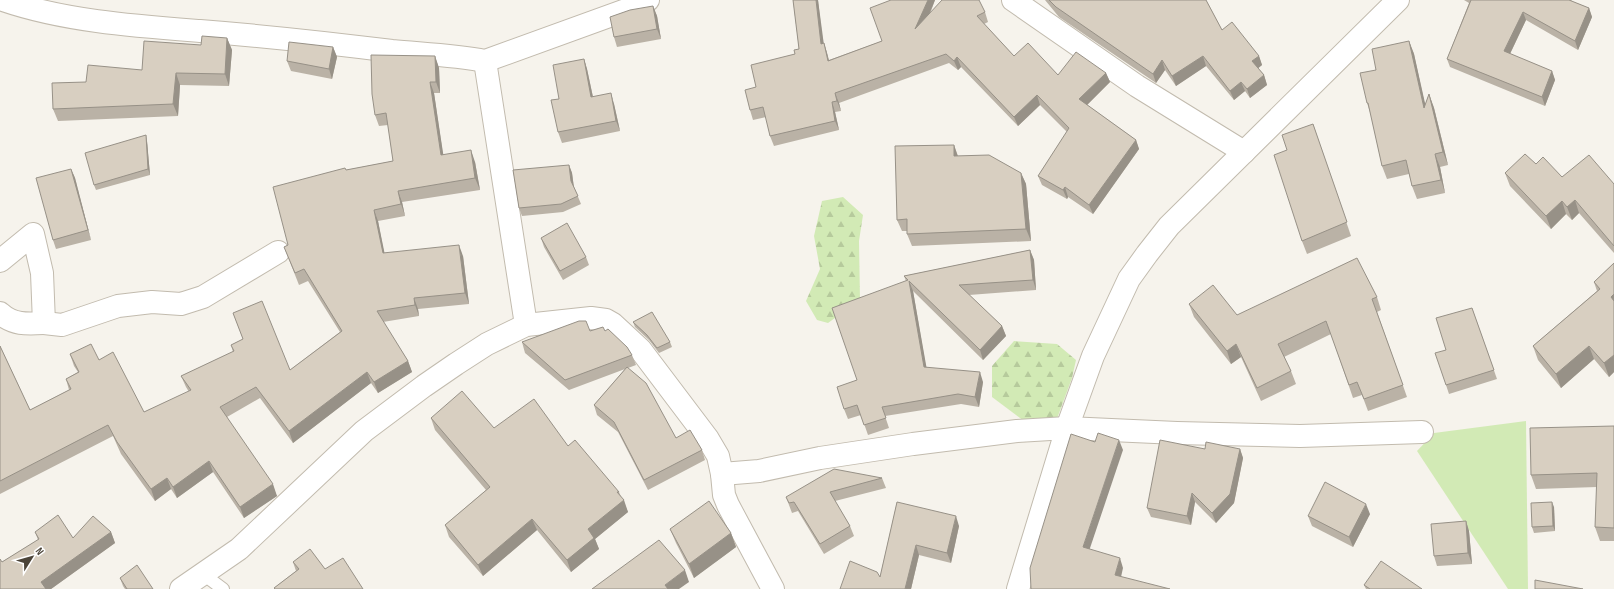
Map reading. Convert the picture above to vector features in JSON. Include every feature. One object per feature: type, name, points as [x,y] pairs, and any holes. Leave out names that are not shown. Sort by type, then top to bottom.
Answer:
[{"type":"street","points":[[3,0],[30,9],[63,16],[156,28],[263,36],[431,55],[463,57],[485,61],[625,5],[648,0]]},
{"type":"street","points":[[1013,0],[1137,86],[1244,152]]},
{"type":"street","points":[[1018,589],[1066,428],[1093,356],[1129,279],[1169,226],[1398,0]]},
{"type":"street","points":[[485,61],[526,325]]},
{"type":"street","points":[[0,261],[33,234],[42,273],[44,323]]},
{"type":"street","points":[[0,313],[14,322],[26,324],[44,323],[62,325],[118,306],[152,302],[181,304],[203,297],[278,252]]},
{"type":"street","points":[[181,589],[239,549],[364,431],[456,364],[487,344],[526,325],[591,318],[606,320],[613,324],[640,349],[708,439],[718,456],[722,474],[724,495],[728,505],[773,589]]},
{"type":"street","points":[[722,474],[759,472],[820,458],[955,438],[1017,431],[1066,428],[1177,433],[1300,436],[1422,432]]},
{"type":"lane","points":[[203,574],[223,589]]},
{"type":"green space","points":[[843,197],[863,215],[859,241],[860,300],[828,323],[817,320],[806,301],[820,269],[814,236],[822,201]]},
{"type":"green space","points":[[1014,341],[1057,344],[1076,360],[1072,378],[1055,424],[1024,421],[992,397],[992,366]]},
{"type":"green space","points":[[1526,421],[1528,589],[1508,589],[1417,451],[1434,433]]},
{"type":"building","points":[[793,0],[816,0],[821,44],[824,43],[828,61],[882,41],[870,8],[891,0],[928,0],[915,29],[942,0],[979,0],[985,12],[977,16],[1014,56],[1028,43],[1058,75],[1076,52],[1106,73],[1079,99],[1136,140],[1089,205],[1065,187],[1063,190],[1038,176],[1069,128],[1037,95],[1014,117],[957,57],[954,61],[946,54],[835,93],[837,101],[832,102],[835,121],[770,136],[763,107],[750,110],[745,90],[756,87],[751,65],[795,54],[794,50],[799,49]]},
{"type":"building","points":[[1049,0],[1206,0],[1222,30],[1232,22],[1259,56],[1252,61],[1264,75],[1247,89],[1241,82],[1230,91],[1203,56],[1172,76],[1162,60],[1153,74],[1056,7]]},
{"type":"building","points":[[1471,0],[1569,0],[1589,8],[1575,41],[1523,12],[1504,51],[1552,71],[1542,97],[1447,59]]},
{"type":"building","points":[[653,6],[657,29],[614,37],[610,17],[630,10]]},
{"type":"building","points":[[202,36],[227,38],[225,74],[176,73],[173,104],[53,109],[52,83],[86,82],[88,65],[142,70],[144,41],[201,45]]},
{"type":"building","points":[[1409,41],[1424,108],[1429,94],[1443,152],[1435,154],[1441,180],[1412,186],[1406,160],[1382,166],[1360,73],[1376,70],[1372,49]]},
{"type":"building","points":[[289,42],[333,47],[329,69],[287,61]]},
{"type":"building","points":[[371,55],[435,56],[436,82],[430,82],[441,155],[471,150],[475,178],[398,191],[401,204],[374,210],[383,253],[459,245],[465,293],[414,298],[415,305],[377,311],[408,361],[374,382],[367,372],[289,431],[256,387],[220,407],[273,484],[240,507],[209,461],[173,487],[167,478],[151,489],[117,442],[108,425],[0,481],[0,346],[30,410],[71,389],[66,379],[79,372],[70,354],[91,344],[99,360],[113,352],[144,412],[191,390],[181,376],[234,351],[231,345],[243,339],[233,313],[262,301],[290,370],[342,331],[304,269],[295,273],[284,247],[288,245],[273,187],[345,168],[346,170],[393,161],[386,113],[375,115],[372,94]]},
{"type":"building","points":[[584,59],[591,97],[611,93],[616,121],[558,132],[551,100],[559,99],[553,65]]},
{"type":"building","points":[[1313,124],[1347,222],[1302,241],[1274,155],[1287,150],[1282,135]]},
{"type":"building","points":[[146,135],[148,169],[94,185],[85,153]]},
{"type":"building","points":[[954,145],[954,156],[989,155],[1021,173],[1026,229],[907,234],[907,219],[897,220],[895,146]]},
{"type":"building","points":[[1525,154],[1536,164],[1543,157],[1562,177],[1589,155],[1614,184],[1614,246],[1575,200],[1567,207],[1562,201],[1546,216],[1505,173]]},
{"type":"building","points":[[569,165],[571,181],[578,196],[561,204],[519,208],[513,170]]},
{"type":"building","points":[[71,169],[88,230],[53,240],[36,178]]},
{"type":"building","points":[[567,223],[586,257],[560,271],[541,238]]},
{"type":"building","points":[[1030,250],[1033,280],[959,285],[1002,326],[980,350],[909,281],[924,367],[980,372],[975,397],[958,394],[882,407],[886,418],[864,425],[857,405],[844,409],[837,387],[857,380],[832,308],[908,280],[904,276]]},
{"type":"building","points":[[1357,258],[1377,297],[1372,299],[1403,385],[1364,399],[1357,382],[1349,385],[1326,321],[1278,344],[1291,371],[1257,388],[1236,344],[1227,351],[1189,304],[1213,285],[1237,315]]},
{"type":"building","points":[[1614,263],[1614,294],[1611,297],[1614,301],[1614,355],[1604,363],[1589,346],[1556,374],[1533,346],[1600,289],[1594,282]]},
{"type":"building","points":[[1472,308],[1494,370],[1446,385],[1435,353],[1446,350],[1436,318]]},
{"type":"building","points":[[652,312],[670,342],[657,348],[647,335],[633,322]]},
{"type":"building","points":[[579,321],[586,321],[590,331],[603,327],[605,331],[608,329],[627,347],[632,355],[565,380],[522,342]]},
{"type":"building","points":[[627,367],[646,383],[676,438],[690,430],[702,450],[644,480],[614,422],[594,405]]},
{"type":"building","points":[[462,391],[494,428],[534,399],[568,446],[575,440],[624,500],[588,529],[594,538],[567,560],[532,519],[478,565],[445,525],[490,487],[431,418]]},
{"type":"building","points":[[1614,426],[1614,528],[1595,527],[1597,473],[1531,475],[1530,428]]},
{"type":"building","points":[[1098,433],[1119,440],[1083,547],[1120,558],[1115,575],[1170,589],[1031,589],[1030,568],[1071,434],[1095,442]]},
{"type":"building","points":[[1160,440],[1205,449],[1206,442],[1240,449],[1230,494],[1212,513],[1192,493],[1187,516],[1147,508]]},
{"type":"building","points":[[834,469],[882,478],[830,492],[850,526],[820,544],[794,502],[789,503],[786,497]]},
{"type":"building","points":[[1325,482],[1366,504],[1349,537],[1308,516]]},
{"type":"building","points":[[709,501],[731,533],[689,564],[670,529]]},
{"type":"building","points":[[897,502],[956,516],[947,553],[916,545],[905,589],[840,589],[850,561],[877,572],[880,577]]},
{"type":"building","points":[[1552,502],[1553,526],[1532,527],[1531,503]]},
{"type":"building","points":[[58,515],[73,538],[93,516],[111,532],[41,582],[46,589],[0,589],[0,559],[2,562],[39,539],[35,532]]},
{"type":"building","points":[[1466,521],[1468,553],[1434,556],[1431,524]]},
{"type":"building","points":[[659,540],[685,570],[665,585],[668,589],[592,589]]},
{"type":"building","points":[[310,549],[325,569],[343,558],[363,589],[275,589],[274,588],[299,569],[293,562]]},
{"type":"building","points":[[1381,561],[1422,589],[1370,589],[1364,585]]},
{"type":"building","points":[[137,565],[153,589],[127,589],[120,578]]},
{"type":"building","points":[[1535,580],[1583,589],[1535,589]]}]
